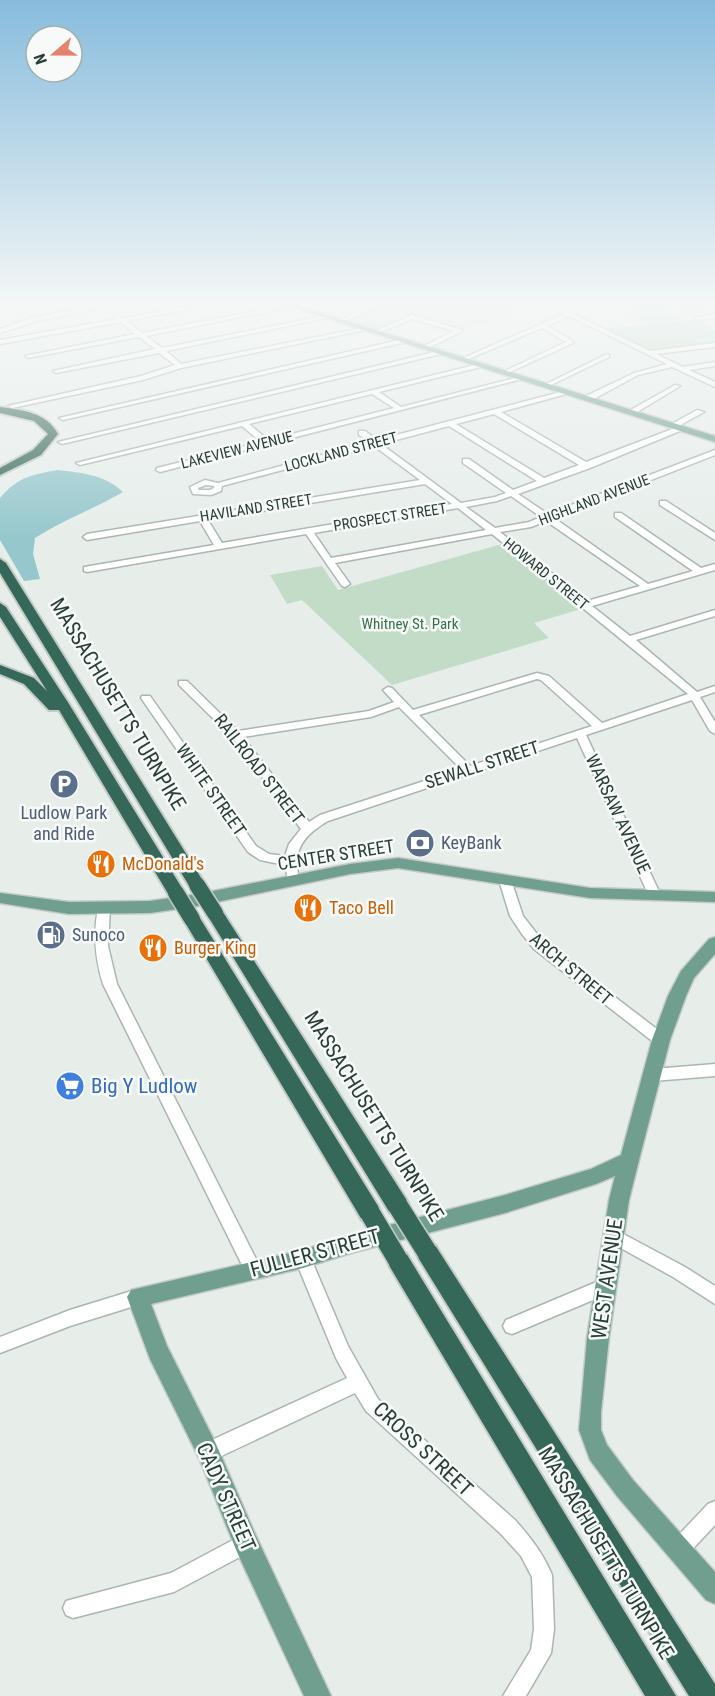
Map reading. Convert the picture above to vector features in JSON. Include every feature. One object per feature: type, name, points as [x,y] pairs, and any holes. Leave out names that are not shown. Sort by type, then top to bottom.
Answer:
[{"type":"highway","points":[[0,410],[40,420],[49,427],[52,434],[48,443],[37,452],[0,471]]},
{"type":"highway","points":[[0,418],[32,420],[45,428],[48,436],[36,450],[0,471]]},
{"type":"highway","name":"MASSACHUSETTS TURNPIKE","points":[[0,563],[197,885],[706,1696]]},
{"type":"highway","name":"MASSACHUSETTS TURNPIKE","points":[[0,606],[176,892],[661,1696]]},
{"type":"highway","points":[[0,669],[22,677],[40,691],[122,803]]},
{"type":"main road","points":[[539,383],[715,439]]},
{"type":"main road","name":"CENTER STREET","points":[[0,898],[69,908],[139,908],[189,902],[359,868],[398,863],[590,893],[715,897]]},
{"type":"main road","name":"WEST AVENUE","points":[[715,944],[687,975],[661,1040],[629,1160],[614,1236],[590,1412],[592,1436],[598,1452],[625,1488],[715,1591]]},
{"type":"main road","name":"FULLER STREET","points":[[138,1297],[303,1259],[351,1244],[560,1189],[596,1176],[629,1160]]},
{"type":"main road","name":"CADY STREET","points":[[138,1297],[158,1352],[208,1452],[246,1543],[318,1696]]},
{"type":"street","points":[[12,406],[119,383]]},
{"type":"street","points":[[63,418],[216,383]]},
{"type":"street","points":[[293,383],[298,387]]},
{"type":"street","points":[[62,442],[314,383]]},
{"type":"street","points":[[80,463],[410,383]]},
{"type":"street","name":"LAKEVIEW AVENUE","points":[[160,470],[503,383]]},
{"type":"street","points":[[547,386],[553,383]]},
{"type":"street","points":[[589,398],[618,383]]},
{"type":"street","points":[[631,412],[677,386]]},
{"type":"street","points":[[374,392],[400,409]]},
{"type":"street","name":"LOCKLAND STREET","points":[[218,485],[568,392]]},
{"type":"street","points":[[494,411],[586,466]]},
{"type":"street","name":"PROSPECT STREET","points":[[87,569],[497,499],[586,466],[678,427],[700,412]]},
{"type":"street","points":[[243,423],[267,443]]},
{"type":"street","points":[[449,423],[545,482]]},
{"type":"street","name":"HOWARD STREET","points":[[362,433],[495,532],[694,695],[715,731]]},
{"type":"street","name":"HIGHLAND AVENUE","points":[[328,561],[495,532],[550,519],[715,452]]},
{"type":"street","points":[[466,461],[646,587]]},
{"type":"street","name":"HAVILAND STREET","points":[[87,537],[426,481]]},
{"type":"street","points":[[663,503],[715,537]]},
{"type":"street","points":[[618,515],[699,571]]},
{"type":"street","points":[[202,517],[219,546]]},
{"type":"street","points":[[308,531],[345,584]]},
{"type":"street","points":[[584,605],[715,567]]},
{"type":"street","points":[[627,640],[715,613]]},
{"type":"street","points":[[413,713],[537,676],[545,678],[600,727]]},
{"type":"street","name":"RAILROAD STREET","points":[[183,683],[236,735],[308,830]]},
{"type":"street","name":"SEWALL STREET","points":[[289,861],[292,849],[308,830],[324,818],[715,689]]},
{"type":"street","points":[[388,690],[468,770]]},
{"type":"street","name":"WHITE STREET","points":[[146,698],[252,849],[260,857],[269,860],[289,861]]},
{"type":"street","points":[[236,735],[362,716],[400,703]]},
{"type":"street","name":"WARSAW AVENUE","points":[[580,733],[655,896]]},
{"type":"street","points":[[289,861],[293,881]]},
{"type":"street","name":"ARCH STREET","points":[[505,880],[508,898],[522,928],[539,945],[661,1040]]},
{"type":"street","points":[[104,908],[100,928],[100,950],[110,984],[252,1270]]},
{"type":"street","points":[[653,1075],[715,1070]]},
{"type":"street","points":[[614,1236],[679,1272],[715,1296]]},
{"type":"street","name":"CROSS STREET","points":[[303,1259],[327,1318],[358,1382],[372,1405],[511,1530],[528,1549],[542,1575],[544,1629],[541,1653],[514,1696]]},
{"type":"street","points":[[512,1326],[606,1286]]},
{"type":"street","name":"FULLER STREET","points":[[0,1345],[70,1318],[138,1297]]},
{"type":"street","points":[[208,1452],[358,1382]]},
{"type":"street","points":[[680,1550],[715,1511]]},
{"type":"street","points":[[73,1608],[174,1582],[246,1543]]},
{"type":"green space","name":"Whitney St. Park","points":[[502,544],[581,609],[534,623],[549,638],[392,685],[302,600],[287,604],[270,575],[322,566],[338,590]]},
{"type":"water","points":[[57,470],[100,478],[123,492],[35,538],[33,554],[40,579],[24,581],[0,540],[0,498],[19,481]]},
{"type":"place","name":"Ludlow Park and Ride","points":[[64,784]]},
{"type":"place","name":"KeyBank","points":[[420,843]]},
{"type":"place","name":"McDonald's","points":[[101,864]]},
{"type":"place","name":"Taco Bell","points":[[308,908]]},
{"type":"place","name":"Sunoco","points":[[51,935]]},
{"type":"place","name":"Burger King","points":[[153,948]]},
{"type":"place","name":"Big Y Ludlow","points":[[70,1086]]}]
